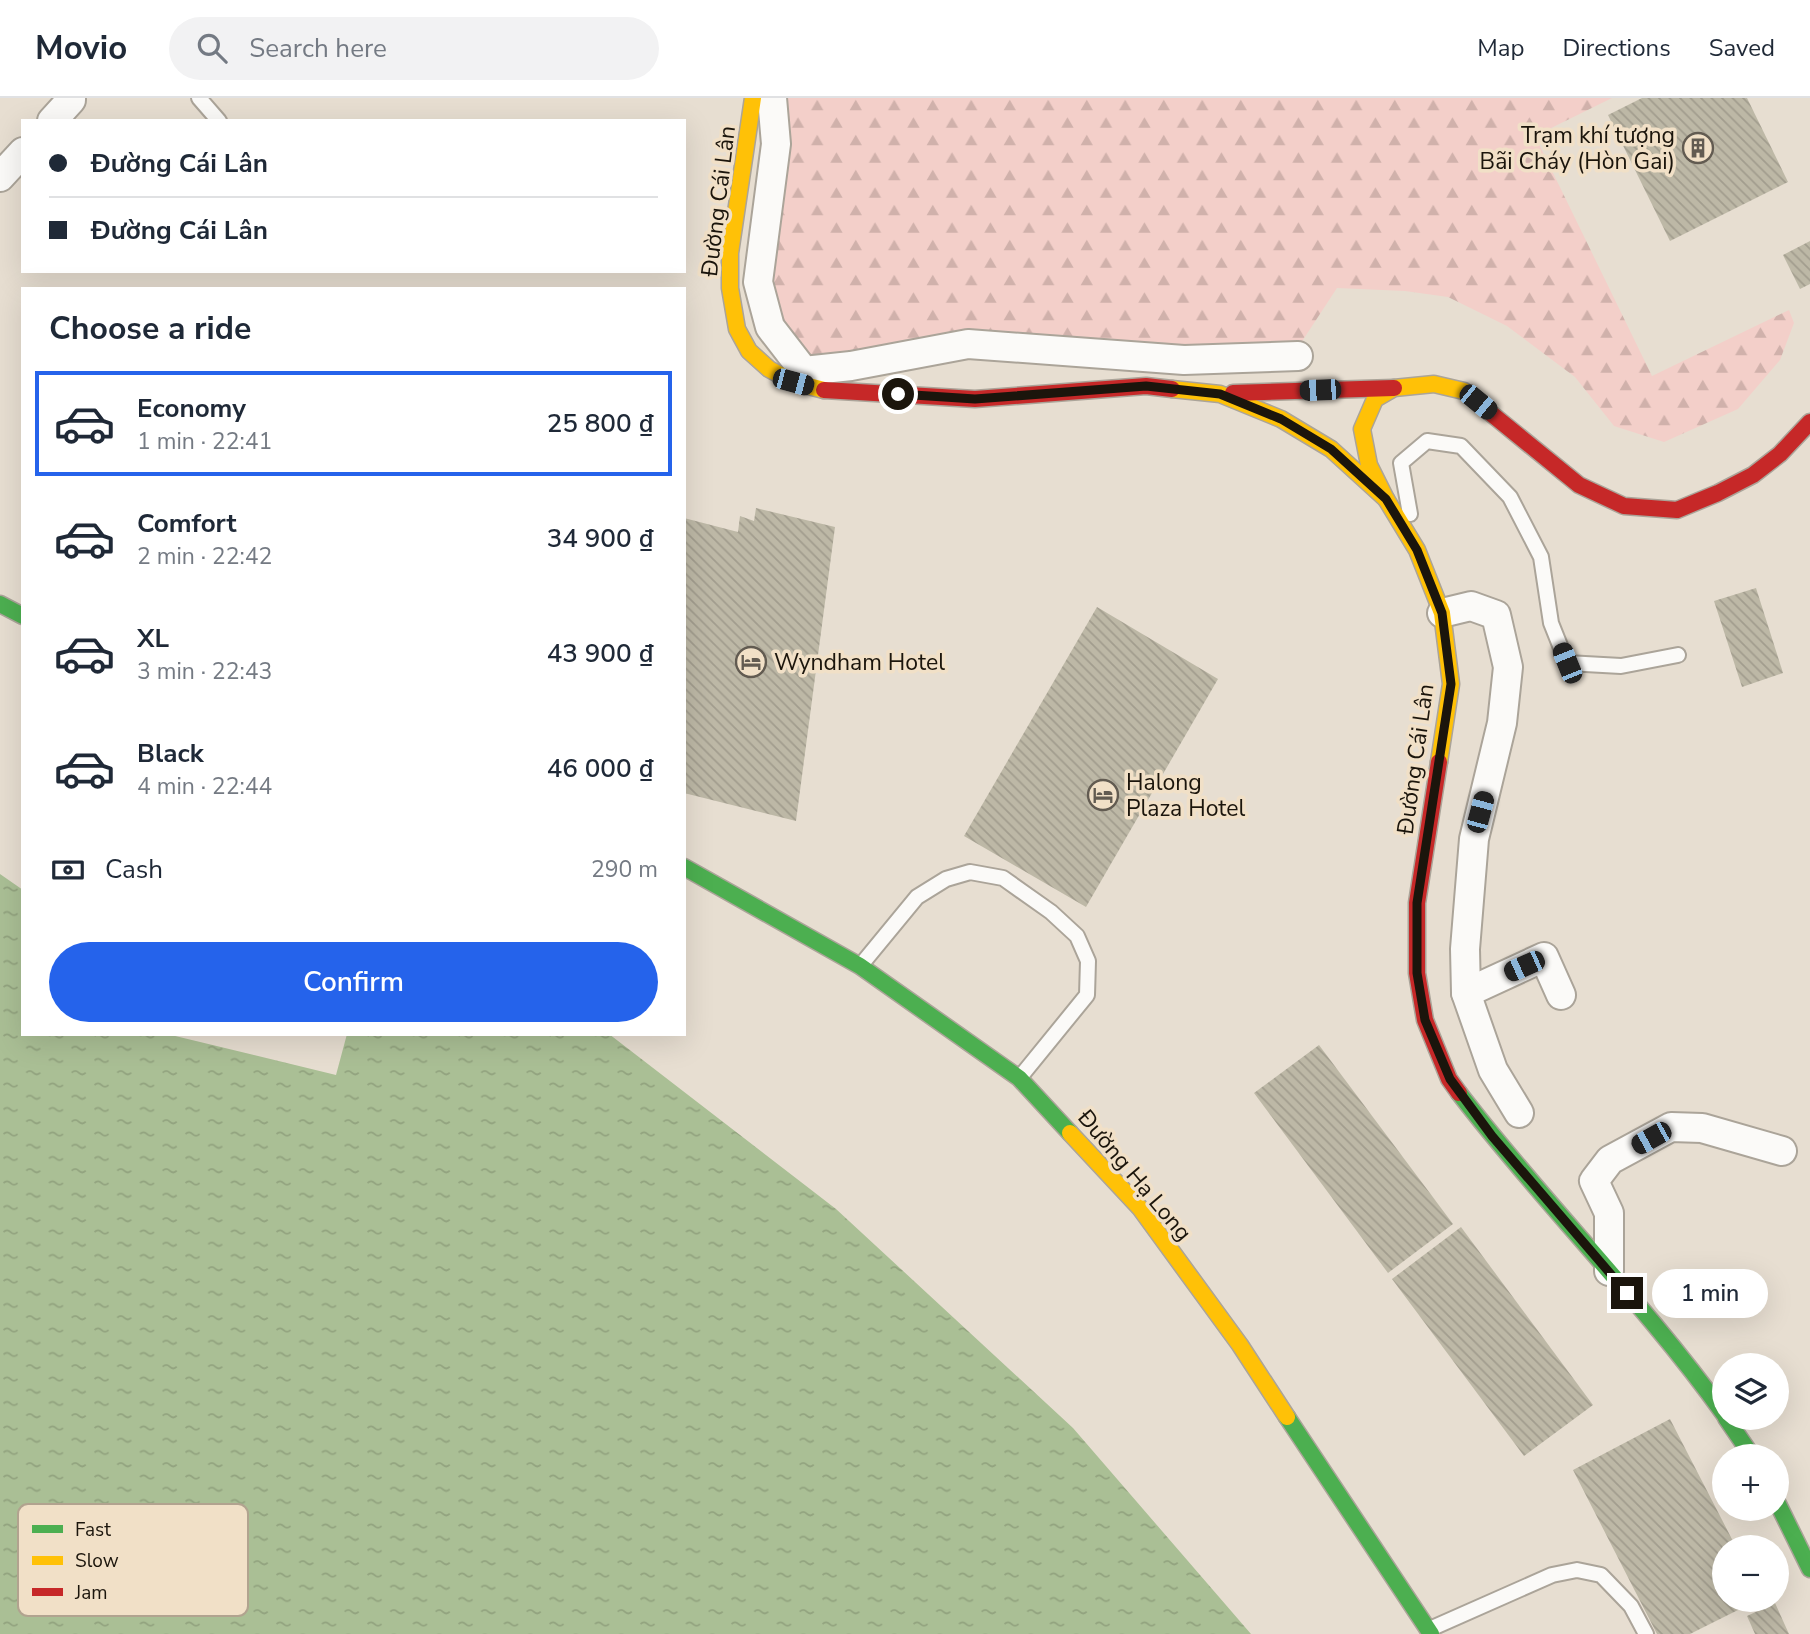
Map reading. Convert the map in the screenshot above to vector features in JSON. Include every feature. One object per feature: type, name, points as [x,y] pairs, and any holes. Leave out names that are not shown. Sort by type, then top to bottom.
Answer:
[{"type":"main road","name":"Đường Cái Lân","points":[[753,98],[730,253],[730,288],[737,329],[749,351],[769,369],[793,382],[820,390],[975,399],[1146,386],[1220,394],[1281,419],[1331,449],[1398,504],[1417,550],[1454,617],[1451,684],[1417,903],[1417,973],[1425,1020],[1450,1079],[1492,1136],[1609,1271],[1712,1397]]},
{"type":"main road","points":[[1220,394],[1394,388],[1434,384],[1464,391],[1579,485],[1624,506],[1677,510],[1753,475],[1780,454],[1810,422]]},
{"type":"main road","points":[[1394,388],[1375,399],[1362,429],[1369,465],[1398,504]]},
{"type":"main road","points":[[0,604],[21,615]]},
{"type":"main road","name":"Đường Hạ Long","points":[[686,868],[860,966],[1019,1078],[1140,1208],[1240,1345],[1430,1632]]},
{"type":"main road","points":[[1786,1521],[1810,1569]]},
{"type":"street","points":[[772,98],[776,144],[758,282],[770,327],[804,371],[852,366],[968,344],[1184,360],[1298,356]]},
{"type":"street","points":[[54,119],[72,99]]},
{"type":"street","points":[[0,177],[21,154]]},
{"type":"street","points":[[1388,458],[1398,504],[1437,560],[1454,617],[1471,606],[1496,615],[1508,667],[1502,723],[1474,839],[1465,949],[1466,993],[1493,1070],[1519,1113]]},
{"type":"street","points":[[1466,993],[1544,957],[1561,995]]},
{"type":"street","points":[[1609,1271],[1609,1213],[1594,1181],[1610,1160],[1671,1127],[1702,1128],[1782,1151]]},
{"type":"lane","points":[[200,98],[217,119]]},
{"type":"lane","points":[[1417,550],[1398,504],[1401,463],[1427,441],[1461,446],[1510,497],[1541,557],[1551,623],[1567,663],[1621,666],[1678,655]]},
{"type":"lane","points":[[860,966],[917,897],[946,879],[970,872],[1003,878],[1051,912],[1077,936],[1088,961],[1087,995],[1019,1078]]},
{"type":"lane","points":[[1430,1632],[1552,1576],[1577,1570],[1601,1575],[1631,1606],[1646,1634]]},
{"type":"green space","points":[[779,98],[1612,98],[1535,136],[1652,376],[1789,310],[1794,323],[1780,360],[1738,409],[1664,442],[1614,426],[1575,377],[1507,326],[1448,297],[1405,291],[1337,288],[1297,349],[1195,351],[1092,342],[809,365],[778,327],[765,285]]},
{"type":"water","points":[[0,874],[21,889],[21,1036],[175,1036],[336,1075],[346,1036],[612,1036],[836,1209],[1073,1428],[1251,1634],[0,1634]]},
{"type":"building","name":"Trạm khí tượng Bãi Cháy (Hòn Gai)","points":[[1642,98],[1747,98],[1788,182],[1670,241],[1608,115]]},
{"type":"building","points":[[1810,241],[1810,284],[1800,289],[1783,255]]},
{"type":"building","name":"Wyndham Hotel","points":[[756,508],[835,527],[796,821],[686,794],[686,519],[738,532],[740,516],[754,521]]},
{"type":"building","points":[[1756,588],[1783,673],[1742,687],[1714,601]]},
{"type":"building","points":[[1097,607],[1218,679],[1086,907],[964,836]]},
{"type":"building","points":[[1319,1045],[1453,1224],[1388,1273],[1254,1093]]},
{"type":"building","points":[[1461,1227],[1593,1405],[1524,1456],[1392,1279]]},
{"type":"building","points":[[1670,1419],[1712,1500],[1712,1521],[1723,1521],[1730,1535],[1712,1535],[1712,1612],[1734,1612],[1690,1634],[1657,1634],[1573,1470]]},
{"type":"building","points":[[1756,1612],[1779,1612],[1789,1634],[1755,1634],[1747,1616]]},
{"type":"traffic: fast","points":[[0,604],[21,615]]},
{"type":"traffic: fast","points":[[686,868],[860,966],[1019,1078],[1070,1133]]},
{"type":"traffic: fast","points":[[1459,1093],[1524,1174],[1627,1292],[1712,1398]]},
{"type":"traffic: fast","points":[[1287,1417],[1431,1634]]},
{"type":"traffic: fast","points":[[1734,1430],[1744,1444]]},
{"type":"traffic: fast","points":[[1786,1521],[1810,1569]]},
{"type":"traffic: slow","points":[[753,98],[730,253],[730,288],[737,329],[749,351],[769,369],[793,382],[824,390]]},
{"type":"traffic: slow","points":[[1439,762],[1451,684],[1442,613],[1417,550],[1369,465],[1362,429],[1375,399],[1394,388],[1434,384],[1464,391],[1488,411]]},
{"type":"traffic: slow","points":[[1172,389],[1220,394],[1281,419],[1331,449],[1386,499]]},
{"type":"traffic: slow","points":[[1070,1133],[1140,1208],[1240,1345],[1287,1417]]},
{"type":"traffic: jam","points":[[824,390],[975,399],[1146,386],[1172,389]]},
{"type":"traffic: jam","points":[[1233,393],[1394,388]]},
{"type":"traffic: jam","points":[[1488,411],[1579,485],[1624,506],[1677,510],[1753,475],[1780,454],[1810,422]]},
{"type":"traffic: jam","points":[[1439,762],[1417,903],[1417,973],[1425,1020],[1449,1079],[1459,1093]]},
{"type":"place","name":"Trạm khí tượng Bãi Cháy (Hòn Gai)","points":[[1698,148]]},
{"type":"place","name":"Wyndham Hotel","points":[[751,662]]},
{"type":"place","name":"Halong Plaza Hotel","points":[[1103,795]]},
{"type":"route","points":[[898,394],[975,399],[1146,386],[1220,394],[1281,419],[1331,449],[1386,499],[1417,550],[1442,613],[1451,684],[1417,903],[1417,973],[1425,1020],[1450,1079],[1492,1136],[1627,1293]]}]
